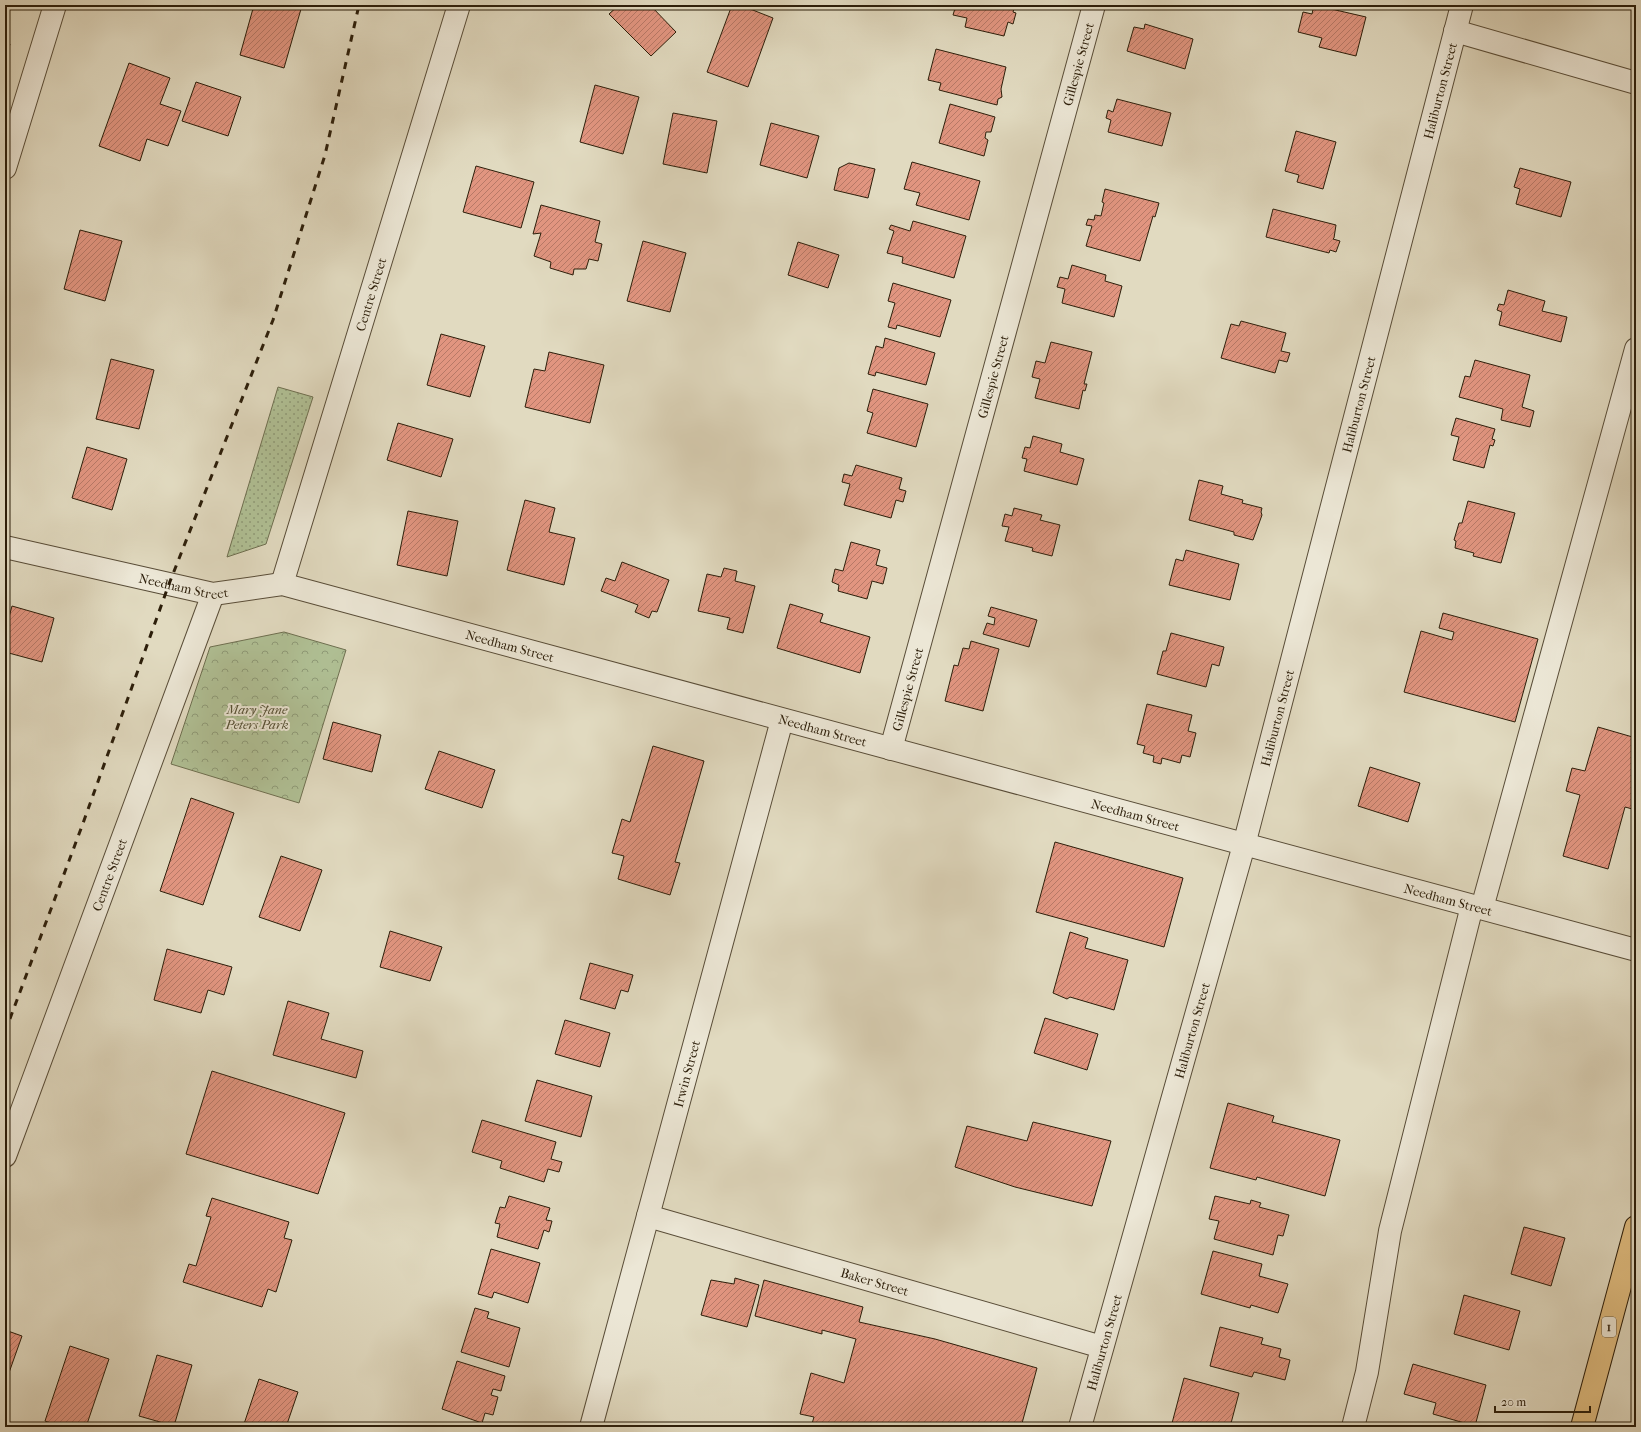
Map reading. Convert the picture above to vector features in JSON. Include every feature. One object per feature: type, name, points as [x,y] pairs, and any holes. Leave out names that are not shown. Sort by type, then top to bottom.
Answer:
[{"type":"highway","name":"1","points":[[1582,1427],[1636,1227]]},
{"type":"street","points":[[5,168],[55,5]]},
{"type":"street","name":"Centre Street","points":[[282,584],[459,5]]},
{"type":"street","name":"Gillespie Street","points":[[892,749],[1094,5]]},
{"type":"street","name":"Haliburton Street","points":[[1080,1427],[1244,845],[1462,5]]},
{"type":"street","points":[[1455,31],[1636,83]]},
{"type":"street","points":[[1353,1427],[1367,1372],[1390,1231],[1477,907],[1636,349]]},
{"type":"street","name":"Needham Street","points":[[5,547],[213,594],[282,584],[1636,950]]},
{"type":"street","name":"Centre Street","points":[[5,1156],[213,594]]},
{"type":"street","name":"Irwin Street","points":[[591,1427],[782,720]]},
{"type":"street","name":"Baker Street","points":[[648,1216],[1102,1347]]},
{"type":"green space","points":[[278,387],[313,397],[266,544],[227,557]]},
{"type":"green space","name":"Mary Jane Peters Park","points":[[284,632],[346,650],[299,803],[171,764],[210,647]]},
{"type":"building","points":[[254,5],[287,5],[301,9],[284,68],[240,55]]},
{"type":"building","points":[[619,5],[650,5],[676,32],[651,56],[609,14]]},
{"type":"building","points":[[732,5],[740,5],[773,18],[748,87],[707,72]]},
{"type":"building","points":[[956,5],[1015,5],[1013,12],[1016,13],[1013,24],[1008,22],[1004,36],[965,27],[967,18],[953,15]]},
{"type":"building","points":[[1314,5],[1366,17],[1356,56],[1319,47],[1322,38],[1298,32],[1303,12],[1312,14]]},
{"type":"building","points":[[1145,24],[1193,39],[1185,69],[1127,51],[1134,27],[1144,29]]},
{"type":"building","points":[[5,42],[10,44],[5,61]]},
{"type":"building","points":[[936,49],[1006,67],[1001,89],[1002,97],[998,99],[997,105],[939,90],[941,83],[928,80]]},
{"type":"building","points":[[129,63],[170,78],[160,104],[181,111],[168,146],[147,139],[140,161],[99,146]]},
{"type":"building","points":[[196,82],[241,97],[228,136],[182,121]]},
{"type":"building","points":[[595,85],[639,97],[623,154],[580,142]]},
{"type":"building","points":[[1117,99],[1171,113],[1162,146],[1108,132],[1111,120],[1106,118],[1108,110],[1113,112]]},
{"type":"building","points":[[950,104],[995,117],[991,132],[986,132],[985,138],[988,140],[984,156],[939,143]]},
{"type":"building","points":[[673,113],[717,121],[707,173],[663,164]]},
{"type":"building","points":[[771,123],[819,136],[807,178],[760,165]]},
{"type":"building","points":[[1296,131],[1336,142],[1323,189],[1297,182],[1299,175],[1285,171]]},
{"type":"building","points":[[912,162],[980,181],[969,220],[916,205],[920,193],[904,189]]},
{"type":"building","points":[[849,163],[875,169],[868,198],[834,190],[839,168]]},
{"type":"building","points":[[476,166],[534,182],[521,228],[463,212]]},
{"type":"building","points":[[1520,168],[1571,182],[1561,217],[1516,204],[1520,189],[1514,187]]},
{"type":"building","points":[[1105,189],[1159,203],[1155,217],[1153,216],[1140,261],[1086,246],[1092,226],[1086,225],[1088,219],[1094,220],[1095,215],[1101,216]]},
{"type":"building","points":[[541,205],[600,221],[595,242],[602,244],[598,261],[589,259],[586,269],[574,269],[573,275],[550,268],[551,262],[534,256],[541,233],[533,234]]},
{"type":"building","points":[[1273,209],[1336,225],[1333,239],[1340,241],[1336,252],[1330,250],[1329,253],[1266,237]]},
{"type":"building","points":[[913,221],[966,236],[954,278],[902,263],[903,257],[887,253],[894,231],[889,229],[891,225],[910,231]]},
{"type":"building","points":[[80,230],[122,241],[105,301],[64,289]]},
{"type":"building","points":[[643,241],[686,253],[670,312],[627,301]]},
{"type":"building","points":[[798,242],[839,255],[828,288],[788,275]]},
{"type":"building","points":[[1072,265],[1106,275],[1105,281],[1122,286],[1114,317],[1062,303],[1065,289],[1057,287],[1060,277],[1068,279]]},
{"type":"building","points":[[893,283],[951,300],[940,337],[897,325],[896,329],[888,327],[895,303],[888,301]]},
{"type":"building","points":[[1508,290],[1545,301],[1542,311],[1567,317],[1561,342],[1499,325],[1502,312],[1497,310],[1499,304],[1504,305]]},
{"type":"building","points":[[1241,321],[1286,333],[1281,351],[1290,353],[1287,362],[1279,360],[1275,373],[1221,358],[1231,324],[1239,326]]},
{"type":"building","points":[[441,334],[485,346],[470,397],[427,385]]},
{"type":"building","points":[[885,338],[935,353],[926,385],[876,372],[875,376],[868,374],[876,346],[883,348]]},
{"type":"building","points":[[1051,342],[1092,352],[1084,384],[1087,384],[1085,391],[1083,390],[1079,409],[1035,398],[1040,379],[1032,377],[1036,361],[1045,363]]},
{"type":"building","points":[[549,352],[604,365],[590,423],[525,407],[534,369],[545,371]]},
{"type":"building","points":[[111,359],[154,370],[139,429],[96,419]]},
{"type":"building","points":[[1475,360],[1530,375],[1522,407],[1534,411],[1530,427],[1501,420],[1503,409],[1459,397],[1465,376],[1470,377]]},
{"type":"building","points":[[873,389],[928,404],[916,447],[867,433],[873,413],[867,411]]},
{"type":"building","points":[[1456,418],[1495,429],[1492,439],[1495,440],[1493,446],[1490,445],[1484,468],[1453,460],[1459,437],[1451,435]]},
{"type":"building","points":[[398,423],[453,439],[441,477],[387,460]]},
{"type":"building","points":[[1033,436],[1062,444],[1060,452],[1084,459],[1077,485],[1024,471],[1027,459],[1022,458],[1025,447],[1030,448]]},
{"type":"building","points":[[87,447],[127,459],[112,510],[72,498]]},
{"type":"building","points":[[856,465],[902,478],[899,489],[906,491],[903,502],[896,500],[891,518],[844,505],[850,484],[842,482],[844,474],[852,476]]},
{"type":"building","points":[[1199,480],[1223,486],[1221,494],[1243,500],[1242,503],[1262,508],[1262,515],[1253,540],[1234,535],[1234,532],[1189,520]]},
{"type":"building","points":[[525,500],[555,508],[549,532],[575,538],[564,585],[507,570]]},
{"type":"building","points":[[1468,501],[1515,513],[1501,563],[1473,556],[1474,553],[1455,548],[1456,541],[1454,540],[1459,523],[1462,523]]},
{"type":"building","points":[[1014,508],[1042,515],[1040,520],[1060,525],[1052,556],[1032,551],[1033,548],[1005,541],[1009,527],[1002,526],[1005,514],[1012,516]]},
{"type":"building","points":[[408,511],[458,521],[447,576],[397,565]]},
{"type":"building","points":[[851,542],[880,550],[876,565],[887,568],[883,584],[872,581],[867,599],[838,591],[839,585],[832,582],[835,569],[843,571]]},
{"type":"building","points":[[1186,550],[1239,564],[1230,600],[1169,585],[1176,559],[1183,561]]},
{"type":"building","points":[[622,562],[669,580],[657,612],[652,611],[649,618],[635,612],[638,605],[601,591],[606,578],[615,581]]},
{"type":"building","points":[[724,568],[737,571],[735,581],[755,586],[743,633],[727,629],[730,618],[698,611],[707,574],[721,577]]},
{"type":"building","points":[[790,604],[823,614],[820,622],[870,637],[860,673],[777,648]]},
{"type":"building","points":[[12,606],[54,618],[42,662],[5,652],[5,632]]},
{"type":"building","points":[[991,607],[1037,620],[1029,647],[983,634],[987,623],[994,625],[995,618],[988,616]]},
{"type":"building","points":[[1443,613],[1538,639],[1515,722],[1404,692],[1421,631],[1452,640],[1454,632],[1439,628]]},
{"type":"building","points":[[1171,633],[1224,647],[1219,666],[1212,664],[1206,687],[1157,674],[1163,651],[1166,651]]},
{"type":"building","points":[[971,641],[999,649],[983,711],[945,701],[954,665],[958,666],[963,648],[969,649]]},
{"type":"building","points":[[1147,704],[1192,715],[1188,731],[1196,733],[1190,757],[1182,755],[1180,763],[1162,758],[1161,764],[1153,762],[1154,756],[1143,753],[1145,746],[1137,744]]},
{"type":"building","points":[[333,722],[381,735],[372,772],[323,759]]},
{"type":"building","points":[[1598,727],[1636,738],[1636,810],[1625,807],[1608,869],[1563,856],[1580,795],[1566,791],[1572,768],[1585,771]]},
{"type":"building","points":[[653,746],[704,761],[675,862],[680,863],[670,895],[618,879],[624,856],[612,853],[622,819],[630,822]]},
{"type":"building","points":[[439,751],[495,770],[482,808],[425,789]]},
{"type":"building","points":[[1370,767],[1420,783],[1408,822],[1358,806]]},
{"type":"building","points":[[191,798],[234,813],[203,905],[160,891]]},
{"type":"building","points":[[1055,842],[1183,878],[1164,947],[1036,912]]},
{"type":"building","points":[[281,856],[322,870],[300,931],[259,917]]},
{"type":"building","points":[[390,931],[442,947],[430,981],[380,967]]},
{"type":"building","points":[[1070,932],[1088,938],[1085,948],[1128,960],[1114,1010],[1070,997],[1067,999],[1053,993]]},
{"type":"building","points":[[167,949],[232,967],[224,995],[208,990],[201,1013],[154,1000]]},
{"type":"building","points":[[590,963],[633,975],[628,992],[621,990],[615,1009],[580,999]]},
{"type":"building","points":[[288,1001],[329,1013],[321,1039],[363,1051],[356,1078],[273,1055]]},
{"type":"building","points":[[1045,1018],[1098,1034],[1087,1070],[1034,1053]]},
{"type":"building","points":[[565,1020],[610,1033],[600,1067],[555,1054]]},
{"type":"building","points":[[212,1071],[345,1113],[318,1194],[186,1154]]},
{"type":"building","points":[[537,1080],[592,1096],[581,1137],[525,1121]]},
{"type":"building","points":[[1228,1103],[1274,1116],[1272,1122],[1340,1140],[1325,1196],[1257,1177],[1256,1180],[1210,1168]]},
{"type":"building","points":[[482,1120],[556,1142],[551,1159],[562,1162],[559,1172],[548,1169],[544,1182],[500,1168],[502,1161],[472,1152]]},
{"type":"building","points":[[1033,1122],[1111,1141],[1092,1206],[1015,1187],[955,1167],[967,1126],[1027,1141]]},
{"type":"building","points":[[509,1196],[550,1208],[546,1220],[552,1221],[549,1232],[544,1230],[538,1249],[497,1237],[500,1224],[495,1223],[500,1207],[505,1208]]},
{"type":"building","points":[[1215,1196],[1250,1204],[1251,1200],[1261,1203],[1259,1207],[1289,1215],[1283,1236],[1278,1235],[1273,1255],[1214,1239],[1219,1221],[1209,1219]]},
{"type":"building","points":[[212,1198],[289,1222],[284,1238],[292,1240],[276,1292],[268,1289],[262,1307],[183,1282],[189,1264],[196,1266],[211,1217],[206,1216]]},
{"type":"building","points":[[1524,1227],[1565,1238],[1551,1286],[1511,1274]]},
{"type":"building","points":[[491,1249],[540,1263],[528,1303],[494,1292],[492,1298],[478,1294]]},
{"type":"building","points":[[1213,1251],[1262,1264],[1259,1276],[1288,1284],[1278,1313],[1251,1305],[1250,1308],[1201,1294]]},
{"type":"building","points":[[735,1278],[759,1285],[747,1327],[701,1315],[711,1280],[734,1284]]},
{"type":"building","points":[[764,1280],[863,1307],[859,1322],[935,1339],[1037,1368],[1021,1427],[811,1427],[814,1417],[800,1414],[811,1373],[844,1383],[856,1339],[822,1330],[822,1334],[755,1316]]},
{"type":"building","points":[[1464,1295],[1520,1311],[1509,1350],[1454,1334]]},
{"type":"building","points":[[475,1308],[489,1312],[487,1318],[520,1328],[509,1367],[461,1352]]},
{"type":"building","points":[[1220,1327],[1263,1338],[1261,1344],[1281,1349],[1279,1357],[1290,1360],[1285,1380],[1254,1372],[1252,1377],[1210,1366]]},
{"type":"building","points":[[5,1330],[22,1336],[5,1384]]},
{"type":"building","points":[[70,1346],[109,1359],[86,1427],[62,1427],[45,1421]]},
{"type":"building","points":[[157,1355],[192,1365],[174,1426],[139,1416]]},
{"type":"building","points":[[457,1361],[505,1376],[501,1391],[493,1389],[491,1395],[498,1397],[493,1415],[485,1413],[482,1423],[442,1409]]},
{"type":"building","points":[[1413,1364],[1486,1385],[1475,1426],[1433,1414],[1436,1403],[1404,1394]]},
{"type":"building","points":[[1184,1378],[1239,1393],[1230,1427],[1171,1427]]},
{"type":"building","points":[[259,1379],[298,1392],[286,1427],[243,1427]]},
{"type":"railway","points":[[5,1032],[82,826],[169,584],[273,320],[325,155],[359,5]]}]
